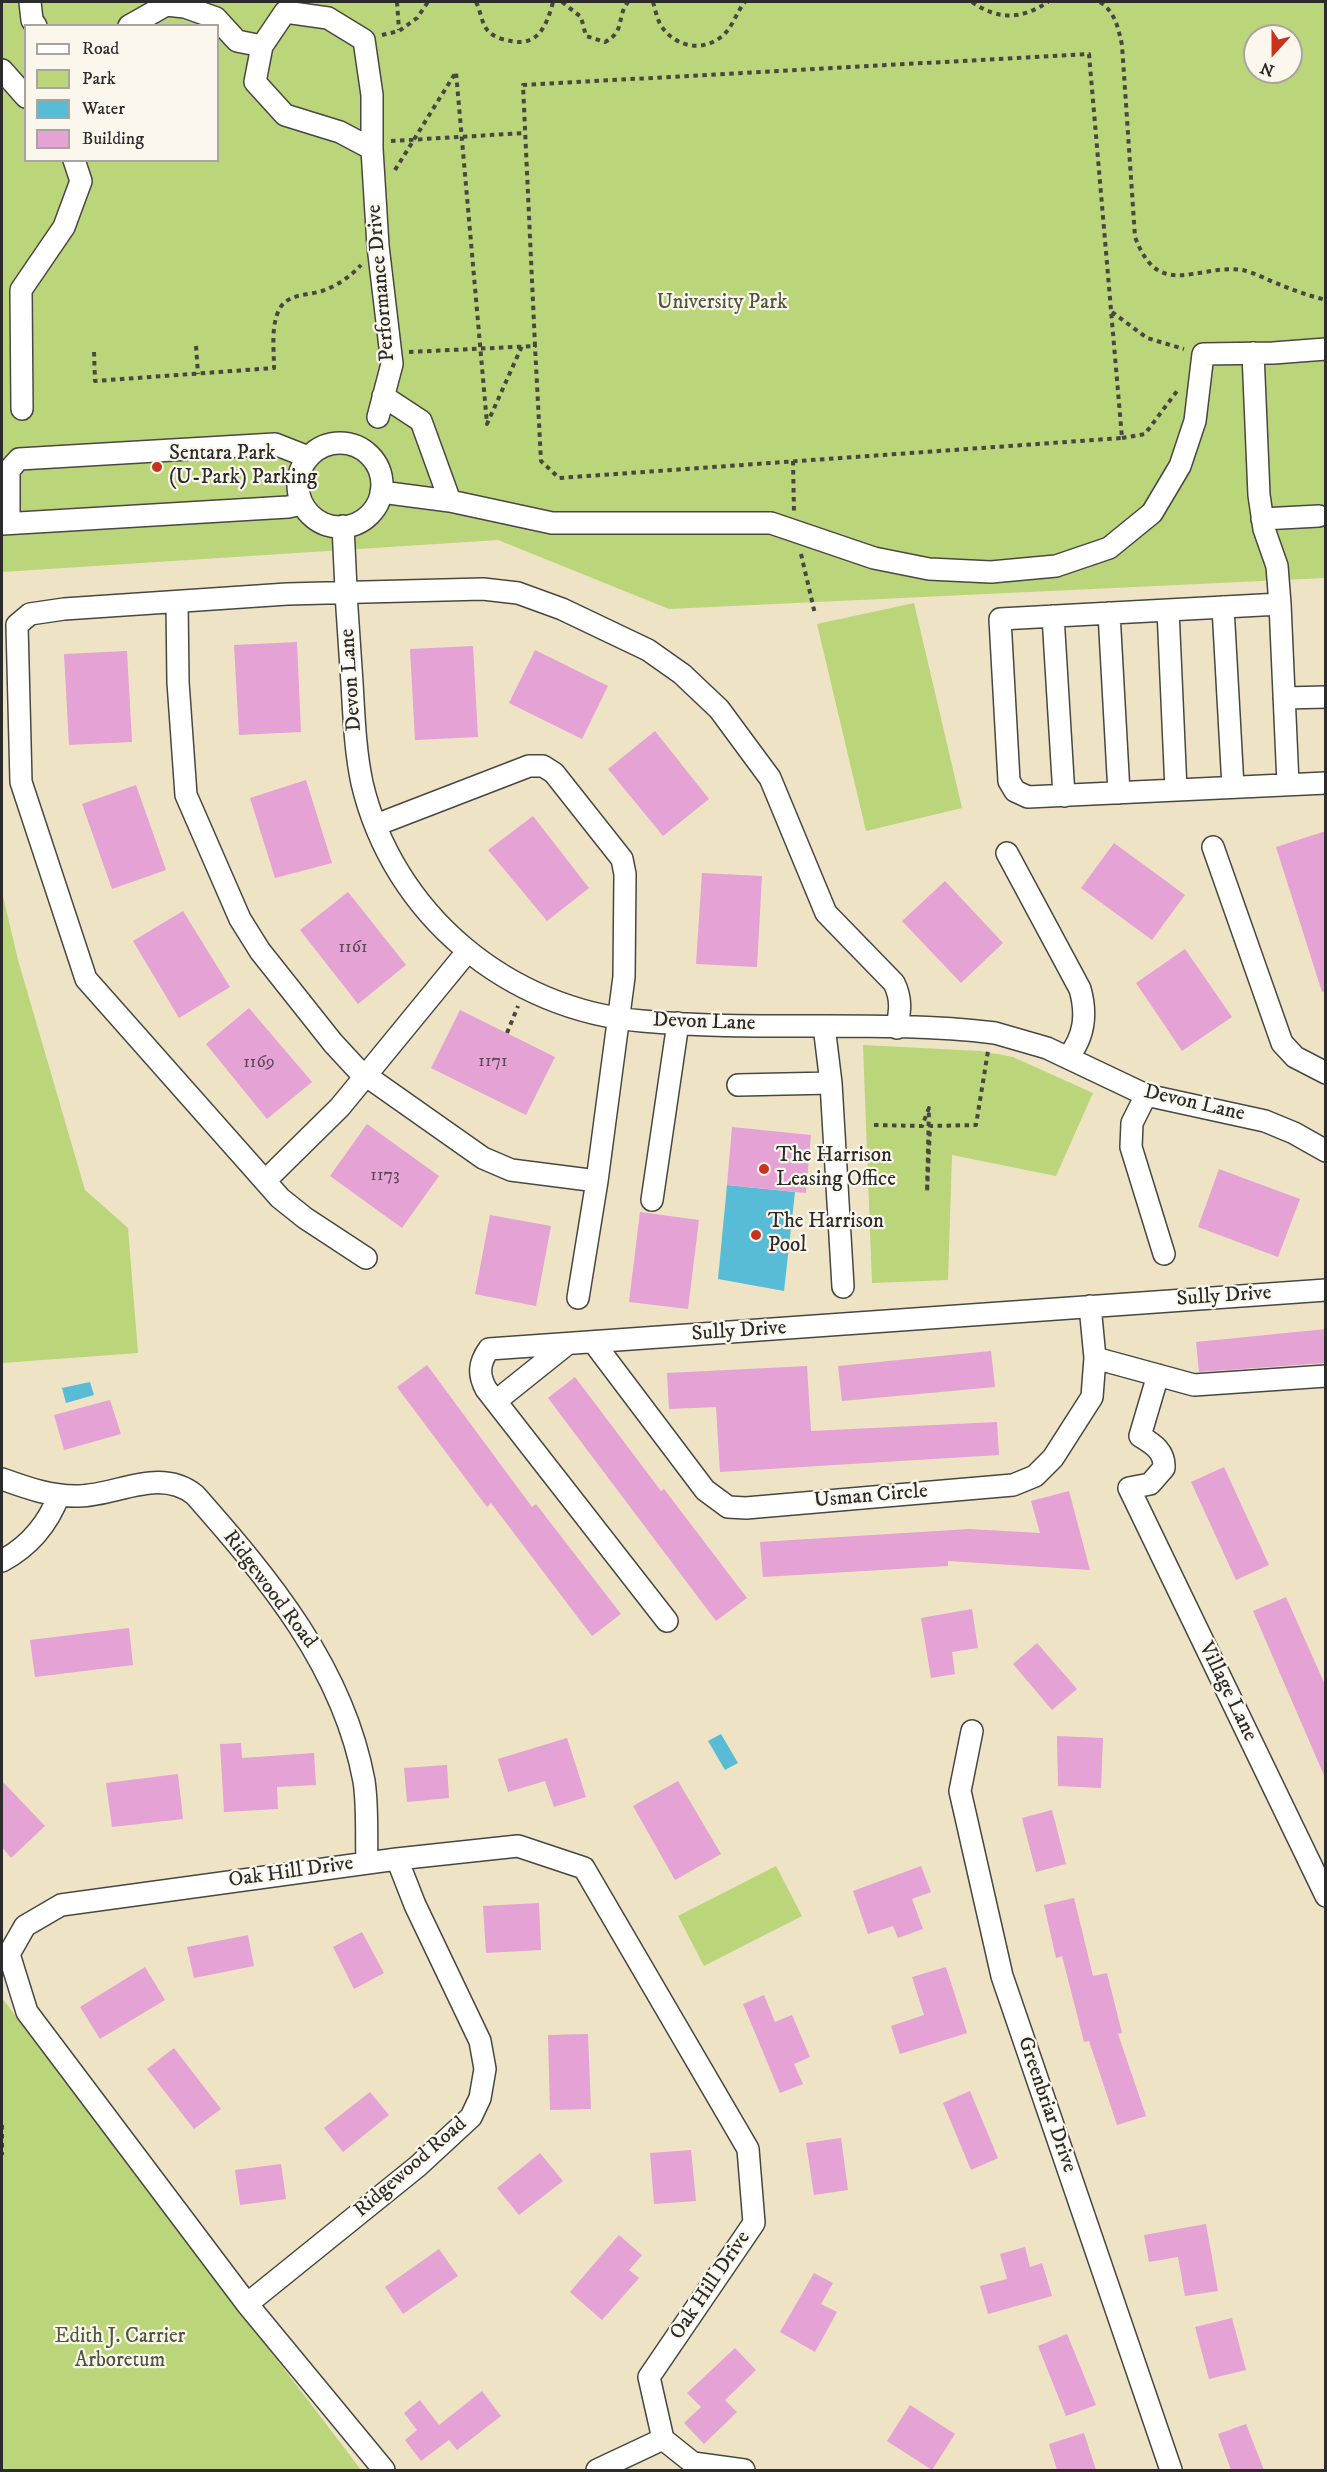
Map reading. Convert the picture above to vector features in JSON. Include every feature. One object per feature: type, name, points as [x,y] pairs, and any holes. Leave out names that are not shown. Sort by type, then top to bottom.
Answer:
[{"type":"street","points":[[30,2],[35,24]]},
{"type":"street","points":[[133,24],[166,5],[185,7],[216,18],[237,41],[262,46]]},
{"type":"street","points":[[364,40],[328,18],[285,12],[262,46],[255,82],[285,115],[340,132],[372,145]]},
{"type":"street","name":"Performance Drive","points":[[364,40],[372,95],[372,145],[378,246],[392,363],[380,406],[422,421],[450,501]]},
{"type":"street","points":[[2,70],[24,95]]},
{"type":"street","points":[[21,409],[21,290],[64,227],[81,182],[75,162]]},
{"type":"street","points":[[381,492],[450,501],[552,523],[771,523],[874,558],[930,569],[991,572],[1056,566],[1109,548],[1152,513],[1180,466],[1195,421],[1203,354],[1326,349]]},
{"type":"street","points":[[1263,353],[1262,519],[1277,566],[1288,784]]},
{"type":"street","points":[[302,504],[288,507],[5,524],[9,470],[19,459],[275,444],[308,457]]},
{"type":"street","points":[[331,444],[354,446],[373,459],[379,470],[381,492],[372,512],[364,519],[343,526],[315,519],[302,504],[298,483],[299,473],[308,457],[331,444]]},
{"type":"street","points":[[1262,519],[1319,516]]},
{"type":"street","name":"Devon Lane","points":[[343,526],[357,752],[365,791],[376,825],[396,866],[418,900],[466,952],[525,988],[572,1008],[618,1018],[678,1023],[897,1028],[991,1033],[1027,1041],[1068,1057],[1146,1095],[1265,1121],[1294,1133],[1326,1151]]},
{"type":"street","points":[[366,1257],[292,1209],[280,1198],[86,979],[21,782],[17,625],[30,614],[64,609],[287,594],[454,589],[518,593],[619,634],[682,674],[719,709],[770,778],[826,913],[894,983],[900,1006],[897,1028]]},
{"type":"street","points":[[177,602],[183,772],[188,801],[250,938],[333,1043],[366,1076],[490,1162],[511,1170],[597,1181]]},
{"type":"street","points":[[1280,604],[1000,619],[1009,781],[1015,791],[1028,797],[1326,783]]},
{"type":"street","points":[[1223,607],[1233,787]]},
{"type":"street","points":[[1168,610],[1176,790]]},
{"type":"street","points":[[1109,613],[1119,793]]},
{"type":"street","points":[[1053,616],[1064,796]]},
{"type":"street","points":[[1284,698],[1326,697]]},
{"type":"street","points":[[376,825],[529,766],[543,766],[554,773],[624,864],[624,977],[597,1181],[578,1298]]},
{"type":"street","points":[[1212,847],[1282,1043],[1295,1057],[1326,1073]]},
{"type":"street","points":[[1007,853],[1080,989],[1084,1007],[1084,1025],[1078,1042],[1068,1057]]},
{"type":"street","points":[[266,1180],[340,1107],[466,952]]},
{"type":"street","points":[[652,1200],[678,1023]]},
{"type":"street","points":[[824,1026],[831,1083],[843,1287]]},
{"type":"street","points":[[738,1085],[831,1083]]},
{"type":"street","points":[[1146,1095],[1132,1123],[1131,1147],[1164,1254]]},
{"type":"street","name":"Sully Drive","points":[[667,1621],[479,1376],[482,1359],[489,1349],[1326,1290]]},
{"type":"street","name":"Usman Circle","points":[[594,1343],[705,1490],[728,1507],[746,1508],[1013,1485],[1035,1476],[1053,1458],[1092,1397],[1095,1358],[1090,1306]]},
{"type":"street","points":[[496,1401],[566,1345]]},
{"type":"street","points":[[1095,1358],[1194,1385],[1326,1376]]},
{"type":"street","name":"Village Lane","points":[[1158,1375],[1140,1436],[1159,1449],[1164,1458],[1164,1468],[1150,1484],[1129,1488],[1326,1896]]},
{"type":"street","name":"Ridgewood Road","points":[[2,1479],[58,1495],[81,1496],[151,1482],[171,1482],[190,1490],[215,1517],[293,1615],[327,1674],[347,1720],[361,1766],[365,1790],[367,1863]]},
{"type":"street","points":[[2,1561],[18,1551],[39,1531],[49,1517],[58,1495]]},
{"type":"street","name":"Greenbriar Drive","points":[[972,1731],[960,1791],[1002,1976],[1171,2470]]},
{"type":"street","name":"Oak Hill Drive","points":[[384,2470],[247,2304],[27,2012],[9,1954],[25,1926],[61,1905],[397,1859],[518,1846],[584,1868],[748,2149],[754,2223],[649,2377],[663,2439]]},
{"type":"street","name":"Ridgewood Road","points":[[247,2304],[418,2166],[471,2117],[480,2098],[485,2069],[480,2041],[415,1905],[397,1859]]},
{"type":"street","points":[[597,2470],[663,2439],[693,2463],[744,2470]]},
{"type":"path","points":[[397,2],[399,31]]},
{"type":"path","points":[[364,40],[399,31],[417,18],[428,2]]},
{"type":"path","points":[[476,2],[482,22],[490,33],[504,40],[523,44],[536,38],[544,28],[553,2]]},
{"type":"path","points":[[562,2],[581,17],[586,36],[605,42],[614,37],[619,30],[628,2]]},
{"type":"path","points":[[653,2],[660,23],[669,36],[681,43],[696,46],[709,44],[722,36],[745,2]]},
{"type":"path","points":[[972,2],[983,10],[1010,16],[1032,12],[1048,2]]},
{"type":"path","points":[[1100,2],[1108,7],[1117,22],[1122,45],[1135,237],[1143,258],[1155,270],[1178,275],[1242,270],[1326,300]]},
{"type":"path","points":[[1122,438],[1089,54],[523,85],[541,461],[559,478],[1122,438],[1145,434],[1177,390]]},
{"type":"path","points":[[376,200],[456,72],[487,424],[522,346]]},
{"type":"path","points":[[372,145],[525,133]]},
{"type":"path","points":[[94,352],[95,381],[274,368],[274,331],[278,310],[291,297],[324,291],[351,276],[378,246]]},
{"type":"path","points":[[1111,311],[1147,338],[1203,354]]},
{"type":"path","points":[[195,346],[198,374]]},
{"type":"path","points":[[391,352],[535,346]]},
{"type":"path","points":[[507,1033],[525,988]]},
{"type":"path","points":[[874,1125],[922,1126],[929,1108],[927,1192],[930,1126],[976,1125],[991,1033]]},
{"type":"path","points":[[2,2125],[2,2156]]},
{"type":"green space","name":"University Park","points":[[2,2],[1325,2],[1325,578],[669,609],[498,540],[2,572]]},
{"type":"green space","points":[[914,603],[962,808],[866,831],[817,624]]},
{"type":"green space","points":[[2,892],[18,960],[85,1190],[128,1228],[138,1353],[2,1363]]},
{"type":"green space","points":[[863,1045],[980,1051],[1013,1057],[1093,1093],[1056,1176],[952,1155],[948,1280],[872,1283]]},
{"type":"green space","points":[[776,1866],[802,1916],[704,1966],[678,1916]]},
{"type":"green space","name":"Edith J. Carrier Arboretum","points":[[2,1998],[361,2470],[2,2470]]},
{"type":"water","name":"The Harrison Pool","points":[[727,1185],[795,1192],[784,1291],[718,1279]]},
{"type":"water","points":[[90,1382],[94,1395],[66,1403],[62,1388]]},
{"type":"water","points":[[721,1734],[738,1763],[725,1770],[708,1741]]},
{"type":"building","points":[[297,642],[301,732],[239,735],[234,645]]},
{"type":"building","points":[[473,646],[478,737],[415,740],[410,649]]},
{"type":"building","points":[[535,650],[608,686],[582,739],[509,703]]},
{"type":"building","points":[[127,651],[132,742],[69,745],[64,654]]},
{"type":"building","points":[[655,731],[709,799],[663,836],[608,769]]},
{"type":"building","points":[[306,780],[332,863],[275,878],[250,798]]},
{"type":"building","points":[[136,785],[166,870],[112,889],[82,804]]},
{"type":"building","points":[[533,816],[589,888],[547,921],[488,850]]},
{"type":"building","points":[[1326,831],[1326,991],[1322,992],[1276,847]]},
{"type":"building","points":[[1114,843],[1185,895],[1152,940],[1081,888]]},
{"type":"building","points":[[702,873],[762,876],[757,967],[696,964]]},
{"type":"building","points":[[945,881],[1003,943],[961,983],[902,921]]},
{"type":"building","points":[[348,892],[406,965],[358,1004],[300,930]]},
{"type":"building","points":[[183,911],[230,987],[179,1018],[133,941]]},
{"type":"building","points":[[1185,949],[1232,1017],[1182,1051],[1136,983]]},
{"type":"building","points":[[249,1008],[312,1082],[267,1119],[206,1044]]},
{"type":"building","points":[[460,1010],[555,1057],[526,1115],[431,1068]]},
{"type":"building","points":[[367,1124],[439,1176],[402,1228],[330,1176]]},
{"type":"building","points":[[732,1127],[811,1135],[806,1193],[727,1185]]},
{"type":"building","points":[[1219,1169],[1300,1199],[1278,1257],[1198,1227]]},
{"type":"building","points":[[640,1212],[699,1220],[688,1309],[629,1302]]},
{"type":"building","points":[[490,1215],[551,1226],[536,1306],[475,1294]]},
{"type":"building","points":[[1326,1329],[1326,1363],[1199,1372],[1196,1342]]},
{"type":"building","points":[[991,1351],[995,1387],[842,1401],[838,1366]]},
{"type":"building","points":[[427,1365],[532,1507],[536,1504],[621,1614],[592,1636],[491,1503],[487,1507],[397,1387]]},
{"type":"building","points":[[807,1366],[811,1431],[997,1422],[999,1455],[720,1472],[716,1407],[669,1409],[667,1373]]},
{"type":"building","points":[[575,1377],[661,1491],[664,1489],[747,1598],[716,1621],[548,1398]]},
{"type":"building","points":[[110,1400],[121,1434],[64,1450],[54,1415]]},
{"type":"building","points":[[1224,1467],[1269,1565],[1236,1580],[1191,1482]]},
{"type":"building","points":[[1069,1491],[1090,1570],[948,1561],[948,1566],[763,1577],[760,1542],[969,1529],[1040,1533],[1031,1501]]},
{"type":"building","points":[[1286,1597],[1326,1687],[1326,1780],[1253,1611]]},
{"type":"building","points":[[972,1609],[978,1648],[952,1652],[955,1674],[931,1678],[921,1618]]},
{"type":"building","points":[[129,1628],[133,1665],[35,1677],[30,1640]]},
{"type":"building","points":[[1037,1643],[1077,1689],[1052,1710],[1013,1664]]},
{"type":"building","points":[[1057,1736],[1103,1738],[1101,1788],[1058,1786]]},
{"type":"building","points":[[567,1738],[586,1797],[554,1807],[545,1781],[508,1792],[498,1759]]},
{"type":"building","points":[[241,1743],[242,1758],[314,1753],[316,1785],[277,1787],[278,1809],[224,1812],[220,1744]]},
{"type":"building","points":[[447,1765],[449,1798],[407,1802],[404,1768]]},
{"type":"building","points":[[178,1774],[183,1819],[112,1827],[106,1783]]},
{"type":"building","points":[[2,1781],[45,1826],[11,1858],[2,1847]]},
{"type":"building","points":[[678,1781],[721,1854],[675,1880],[633,1806]]},
{"type":"building","points":[[1052,1810],[1066,1864],[1036,1872],[1022,1818]]},
{"type":"building","points":[[921,1866],[931,1892],[912,1899],[923,1929],[898,1938],[893,1926],[868,1934],[853,1891]]},
{"type":"building","points":[[1074,1898],[1093,1976],[1107,1973],[1122,2033],[1118,2034],[1146,2116],[1117,2125],[1089,2041],[1084,2042],[1062,1956],[1056,1958],[1044,1905]]},
{"type":"building","points":[[539,1903],[541,1950],[486,1953],[483,1906]]},
{"type":"building","points":[[362,1932],[384,1973],[354,1989],[333,1947]]},
{"type":"building","points":[[248,1935],[254,1966],[194,1978],[187,1947]]},
{"type":"building","points":[[145,1967],[165,2000],[100,2039],[80,2007]]},
{"type":"building","points":[[946,1967],[967,2033],[900,2054],[891,2026],[924,2015],[912,1977]]},
{"type":"building","points":[[764,1995],[775,2022],[792,2015],[810,2057],[794,2064],[803,2084],[780,2093],[743,2004]]},
{"type":"building","points":[[588,2034],[591,2109],[550,2110],[548,2035]]},
{"type":"building","points":[[174,2048],[221,2109],[194,2129],[147,2069]]},
{"type":"building","points":[[970,2091],[998,2158],[971,2170],[943,2103]]},
{"type":"building","points":[[370,2092],[389,2115],[343,2152],[324,2128]]},
{"type":"building","points":[[841,2138],[848,2190],[814,2195],[806,2143]]},
{"type":"building","points":[[691,2150],[696,2201],[654,2204],[650,2153]]},
{"type":"building","points":[[540,2153],[563,2181],[519,2215],[497,2188]]},
{"type":"building","points":[[281,2164],[286,2199],[240,2205],[235,2170]]},
{"type":"building","points":[[1206,2224],[1218,2291],[1185,2296],[1178,2257],[1149,2262],[1144,2235]]},
{"type":"building","points":[[619,2235],[642,2255],[629,2270],[639,2278],[602,2320],[570,2292]]},
{"type":"building","points":[[1025,2247],[1030,2267],[1042,2263],[1052,2296],[988,2314],[980,2286],[1007,2279],[1000,2254]]},
{"type":"building","points":[[439,2249],[458,2276],[403,2314],[385,2287]]},
{"type":"building","points":[[814,2273],[833,2283],[821,2304],[837,2312],[815,2352],[780,2332]]},
{"type":"building","points":[[1232,2318],[1246,2370],[1209,2379],[1195,2327]]},
{"type":"building","points":[[1067,2334],[1096,2405],[1066,2416],[1038,2346]]},
{"type":"building","points":[[735,2348],[756,2370],[725,2400],[737,2412],[704,2444],[684,2423],[701,2407],[687,2393]]},
{"type":"building","points":[[482,2391],[501,2416],[457,2450],[449,2440],[421,2461],[405,2440],[417,2430],[404,2413],[420,2400],[439,2425]]},
{"type":"building","points":[[910,2405],[955,2434],[932,2470],[887,2441]]},
{"type":"building","points":[[1246,2424],[1264,2470],[1231,2470],[1218,2434]]},
{"type":"building","points":[[1084,2433],[1096,2470],[1057,2470],[1049,2444]]},
{"type":"place","name":"Sentara Park (U-Park) Parking","points":[[157,467]]},
{"type":"place","name":"The Harrison Leasing Office","points":[[764,1169]]},
{"type":"place","name":"The Harrison Pool","points":[[756,1235]]}]
